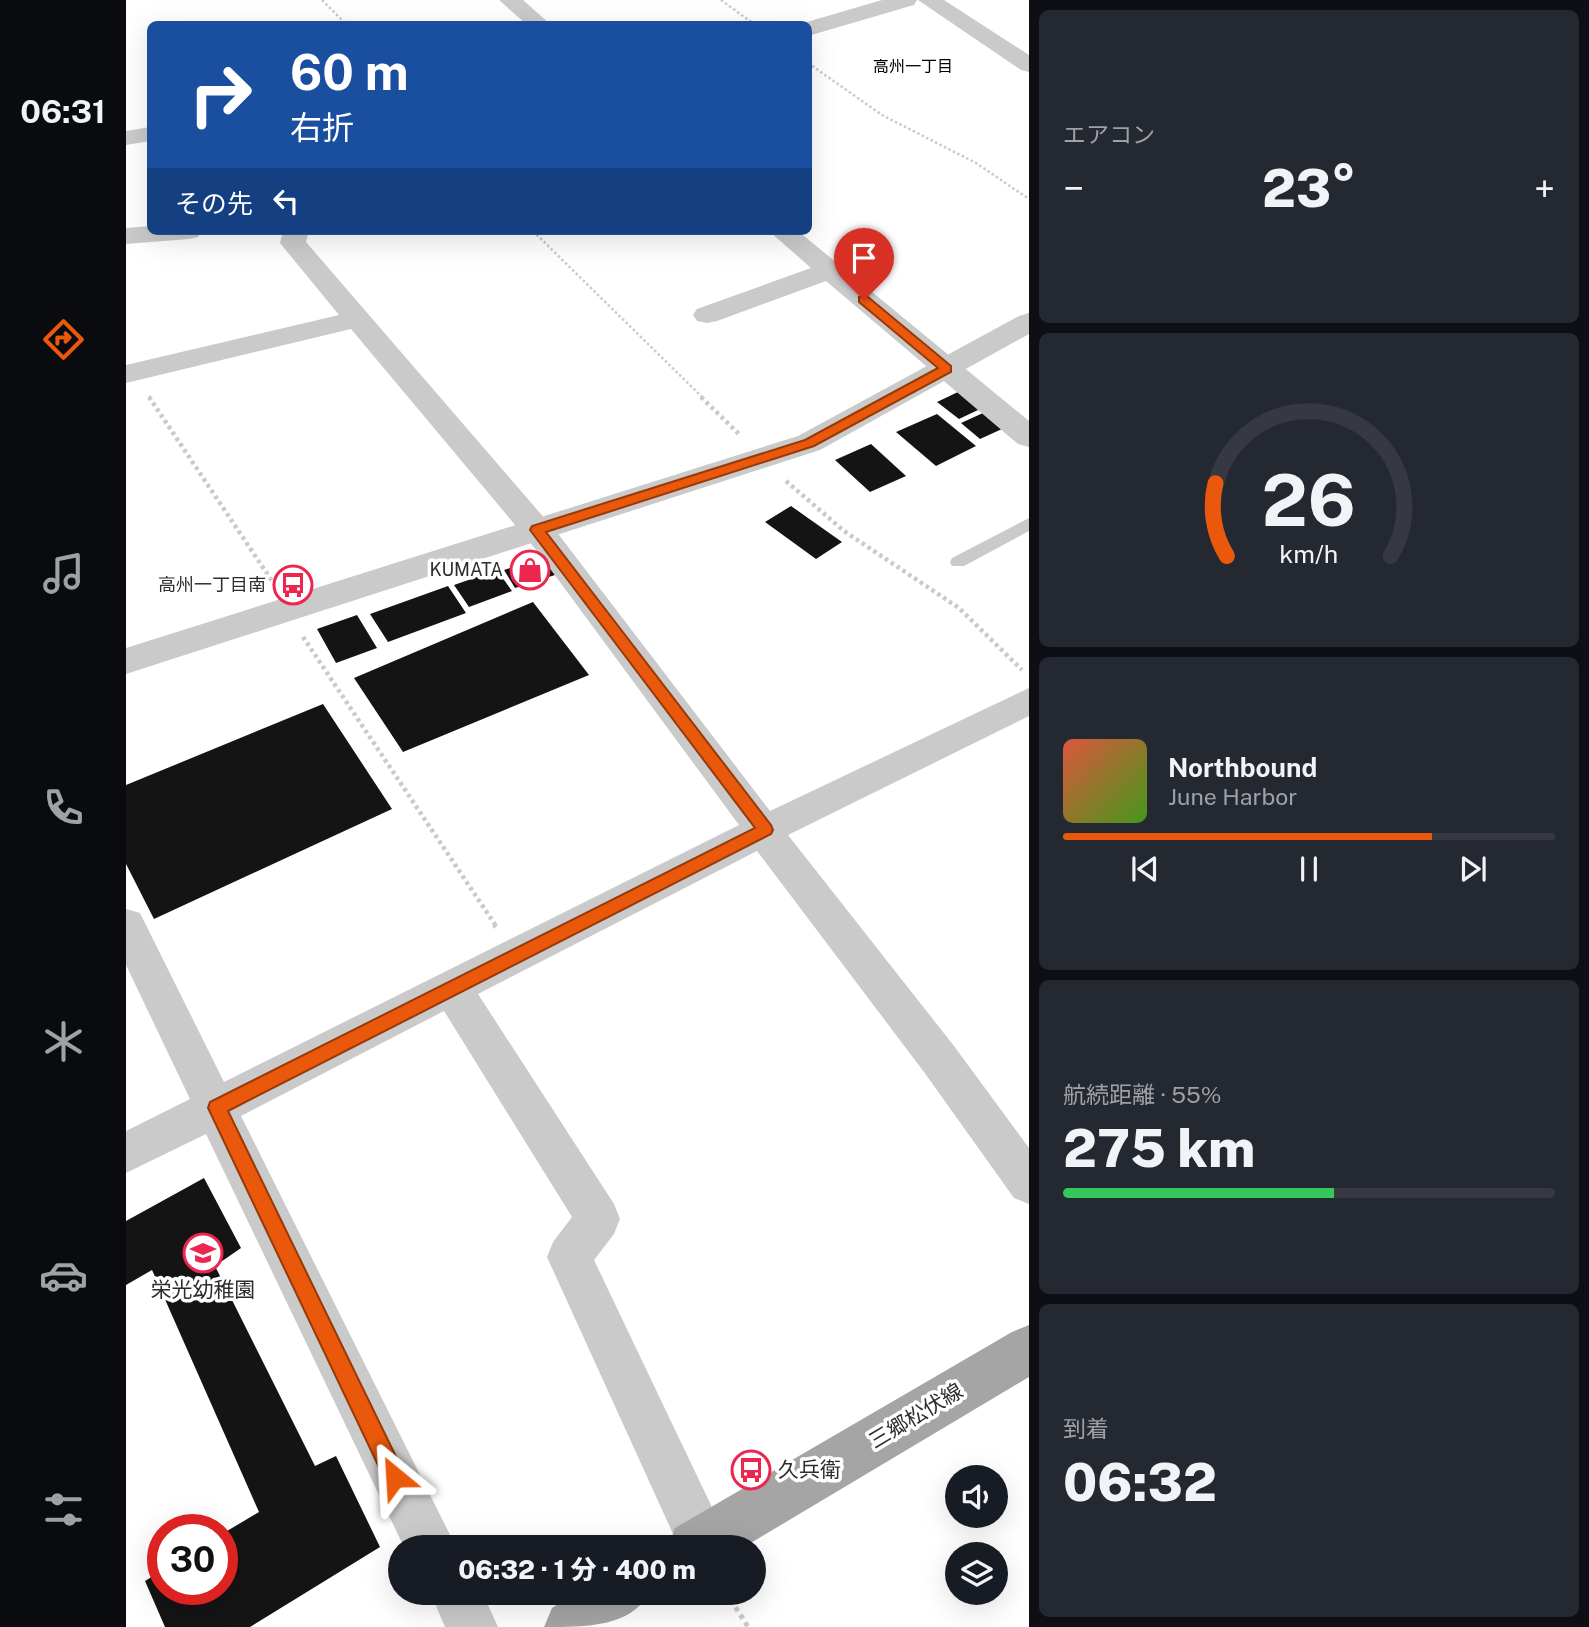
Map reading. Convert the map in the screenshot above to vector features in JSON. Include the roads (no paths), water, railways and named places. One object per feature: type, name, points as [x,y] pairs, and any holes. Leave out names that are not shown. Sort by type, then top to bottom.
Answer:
[{"type":"main road","name":"三郷松伏線","points":[[713,1535],[1029,1349]]},
{"type":"main road","points":[[571,1627],[604,1605]]},
{"type":"street","points":[[510,0],[536,21]]},
{"type":"street","points":[[812,28],[906,0]]},
{"type":"street","points":[[929,0],[1029,65]]},
{"type":"street","points":[[126,138],[147,134]]},
{"type":"street","points":[[126,236],[147,234]]},
{"type":"street","points":[[295,235],[293,243],[537,530],[851,947],[939,1059],[1029,1183]]},
{"type":"street","points":[[787,235],[1029,437]]},
{"type":"street","points":[[707,316],[829,271]]},
{"type":"street","points":[[128,374],[359,319]]},
{"type":"street","points":[[126,661],[281,600],[537,530],[809,443],[1029,322]]},
{"type":"street","points":[[126,1153],[765,830],[1029,701]]},
{"type":"street","points":[[126,925],[425,1535]]},
{"type":"street","points":[[452,989],[598,1219],[569,1257],[694,1535]]},
{"type":"street","points":[[461,1605],[472,1627]]},
{"type":"lane","points":[[958,562],[1029,524]]},
{"type":"place","name":"KUMATA","points":[[530,570]]},
{"type":"place","name":"高州一丁目南","points":[[293,585]]},
{"type":"place","name":"栄光幼稚園","points":[[203,1253]]},
{"type":"place","name":"久兵衛","points":[[751,1470]]},
{"type":"district","name":"高州一丁目","points":[[913,66]]}]
